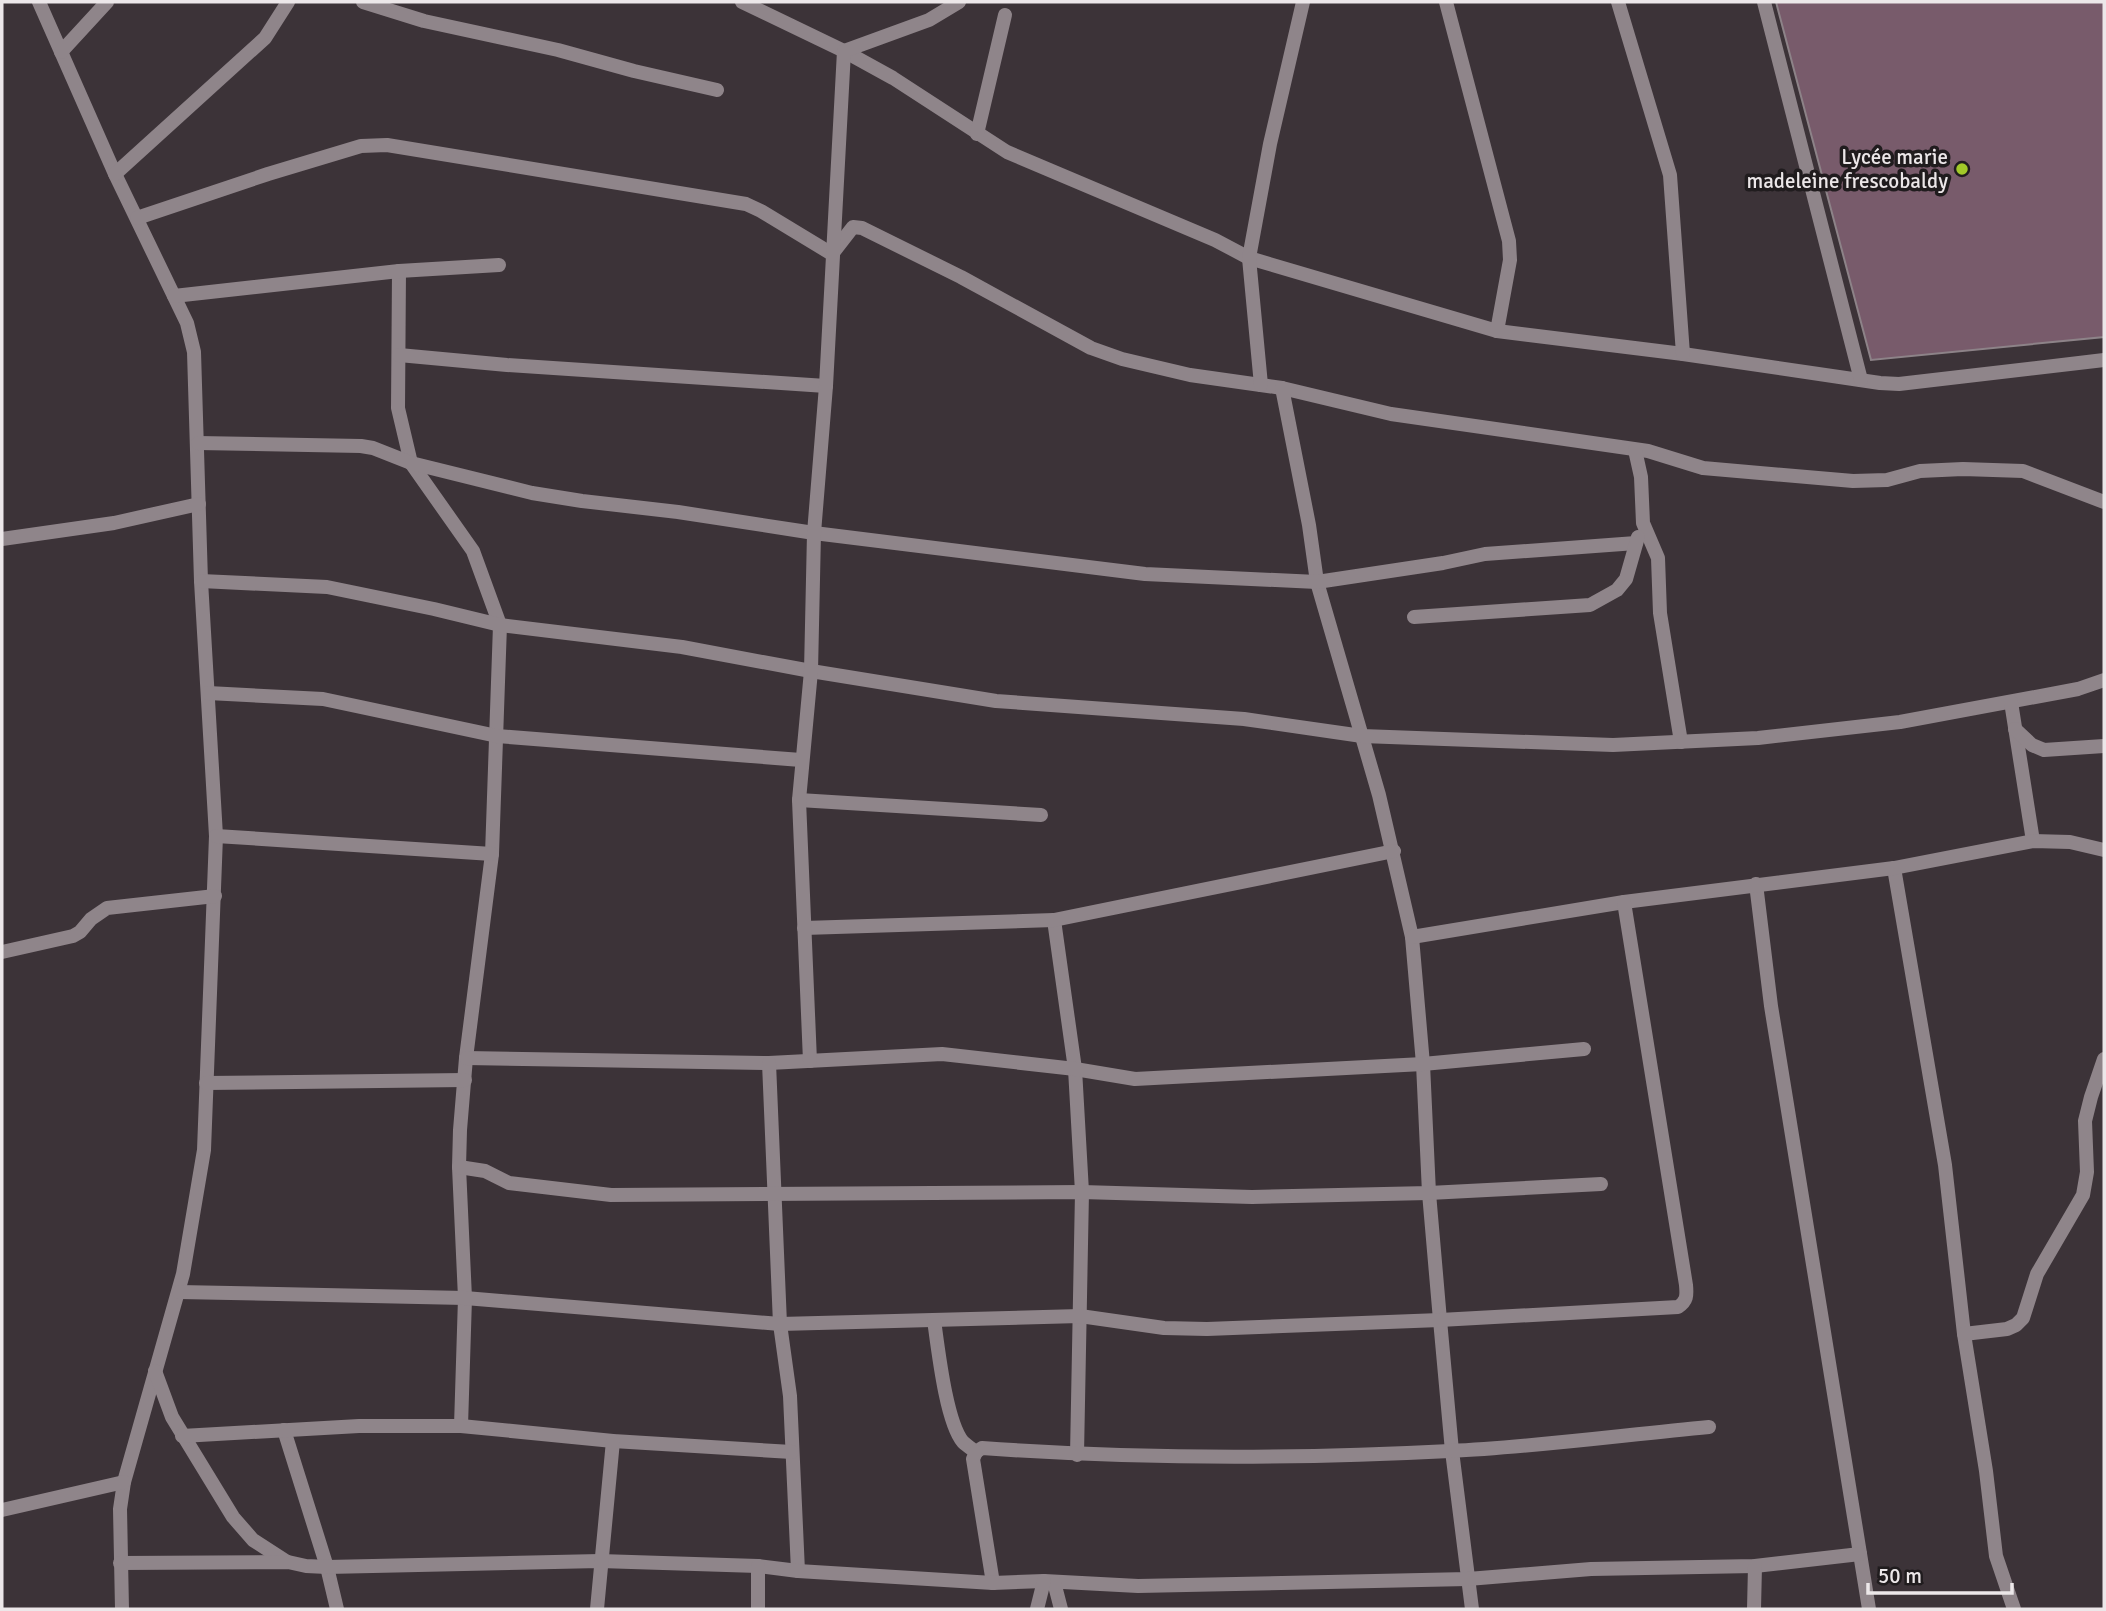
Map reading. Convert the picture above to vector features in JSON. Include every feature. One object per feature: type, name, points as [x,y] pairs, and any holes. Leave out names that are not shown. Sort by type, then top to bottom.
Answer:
[{"type":"street","points":[[39,2],[115,174],[187,323],[194,352],[201,580],[216,836],[204,1150],[191,1240],[124,1482],[120,1509],[122,1609]]},
{"type":"street","points":[[61,52],[107,2]]},
{"type":"street","points":[[115,174],[265,38],[288,2]]},
{"type":"street","points":[[363,2],[424,21],[558,50],[717,90]]},
{"type":"street","points":[[742,2],[893,78],[977,134],[1044,169],[1215,240],[1249,258],[1497,331],[1899,384],[2104,360]]},
{"type":"street","points":[[844,51],[929,20],[959,2]]},
{"type":"street","points":[[1261,385],[1249,258],[1270,144],[1303,2]]},
{"type":"street","points":[[1446,2],[1509,241],[1510,260],[1497,331]]},
{"type":"street","points":[[1618,2],[1671,176],[1683,354]]},
{"type":"street","points":[[1764,2],[1861,380]]},
{"type":"street","points":[[977,134],[1006,15]]},
{"type":"street","points":[[810,1060],[799,800],[811,671],[814,533],[826,386],[844,51]]},
{"type":"street","points":[[137,218],[361,146],[387,145],[746,204],[832,254]]},
{"type":"street","points":[[832,254],[847,231],[853,227],[862,228],[986,290],[1091,348],[1122,359],[1190,375],[1282,388],[1391,414],[1659,454],[1703,468],[1853,481],[1887,480],[1920,471],[2023,471],[2104,502]]},
{"type":"street","points":[[174,296],[399,271],[499,265]]},
{"type":"street","points":[[399,271],[398,408],[401,429],[411,463],[473,551],[500,625],[492,854],[466,1058],[459,1167],[465,1298],[461,1426]]},
{"type":"street","points":[[399,355],[507,365],[826,386]]},
{"type":"street","points":[[1282,388],[1309,525],[1317,582],[1394,851],[1412,937],[1440,1320],[1452,1451],[1472,1609]]},
{"type":"street","points":[[198,443],[361,446],[411,463],[531,493],[814,533],[1145,574],[1317,582],[1443,564],[1485,554],[1636,543]]},
{"type":"street","points":[[1635,450],[1641,477],[1643,523],[1658,558],[1660,613],[1681,742]]},
{"type":"street","points":[[1641,477],[1659,454]]},
{"type":"street","points":[[2,539],[114,523],[199,505]]},
{"type":"street","points":[[1414,617],[1590,605],[1617,590],[1626,579],[1643,523]]},
{"type":"street","points":[[201,580],[327,587],[434,608],[500,625],[682,647],[996,701],[1244,719],[1362,736],[1613,745],[1758,737],[1899,722],[2078,689],[2104,680]]},
{"type":"street","points":[[208,694],[323,699],[497,736],[802,760]]},
{"type":"street","points":[[2011,702],[2034,841]]},
{"type":"street","points":[[2015,729],[2032,745],[2044,750],[2104,746]]},
{"type":"street","points":[[799,800],[1041,815]]},
{"type":"street","points":[[216,836],[492,854]]},
{"type":"street","points":[[1412,937],[1624,902],[1894,868],[2034,841],[2070,842],[2104,850]]},
{"type":"street","points":[[804,928],[1054,920],[1394,851]]},
{"type":"street","points":[[1894,868],[1945,1165],[1964,1334],[1986,1471],[1996,1556],[2014,1609]]},
{"type":"street","points":[[1756,884],[1771,1006],[1869,1609]]},
{"type":"street","points":[[2,952],[73,936],[107,908],[215,896]]},
{"type":"street","points":[[178,1292],[465,1298],[780,1324],[1080,1316],[1164,1328],[1207,1329],[1678,1307],[1684,1303],[1687,1295],[1624,902]]},
{"type":"street","points":[[1054,920],[1074,1069],[1082,1192],[1077,1455]]},
{"type":"street","points":[[466,1058],[769,1063],[942,1054],[1135,1079],[1423,1064],[1584,1049]]},
{"type":"street","points":[[1964,1334],[2007,1329],[2023,1318],[2037,1274],[2083,1195],[2087,1172],[2085,1121],[2104,1059]]},
{"type":"street","points":[[769,1063],[780,1324],[790,1396],[798,1571]]},
{"type":"street","points":[[206,1083],[464,1080]]},
{"type":"street","points":[[459,1167],[485,1171],[509,1183],[611,1195],[1082,1192],[1252,1197],[1429,1193],[1601,1184]]},
{"type":"street","points":[[934,1320],[944,1390],[955,1425],[962,1441],[976,1452]]},
{"type":"street","points":[[155,1371],[172,1417],[233,1517],[253,1540],[288,1562]]},
{"type":"street","points":[[183,1437],[359,1426],[461,1426],[613,1441],[792,1452]]},
{"type":"street","points":[[993,1583],[973,1459],[976,1452],[982,1448],[1077,1455],[1341,1455],[1452,1451],[1709,1427]]},
{"type":"street","points":[[284,1430],[327,1567],[337,1609]]},
{"type":"street","points":[[597,1609],[613,1441]]},
{"type":"street","points":[[2,1510],[124,1482]]},
{"type":"street","points":[[120,1563],[288,1562],[327,1567],[600,1561],[758,1566],[798,1571],[993,1583],[1049,1581],[1138,1586],[1468,1579],[1591,1569],[1755,1566],[1860,1554]]},
{"type":"street","points":[[758,1566],[758,1609]]},
{"type":"street","points":[[1755,1566],[1755,1609]]},
{"type":"street","points":[[1037,1609],[1049,1581]]},
{"type":"street","points":[[1049,1581],[1062,1609]]},
{"type":"building","name":"Lycée marie madeleine frescobaldy","points":[[1776,2],[2104,2],[2104,337],[1871,360]]},
{"type":"place","name":"Lycée marie madeleine frescobaldy","points":[[1962,169]]}]
